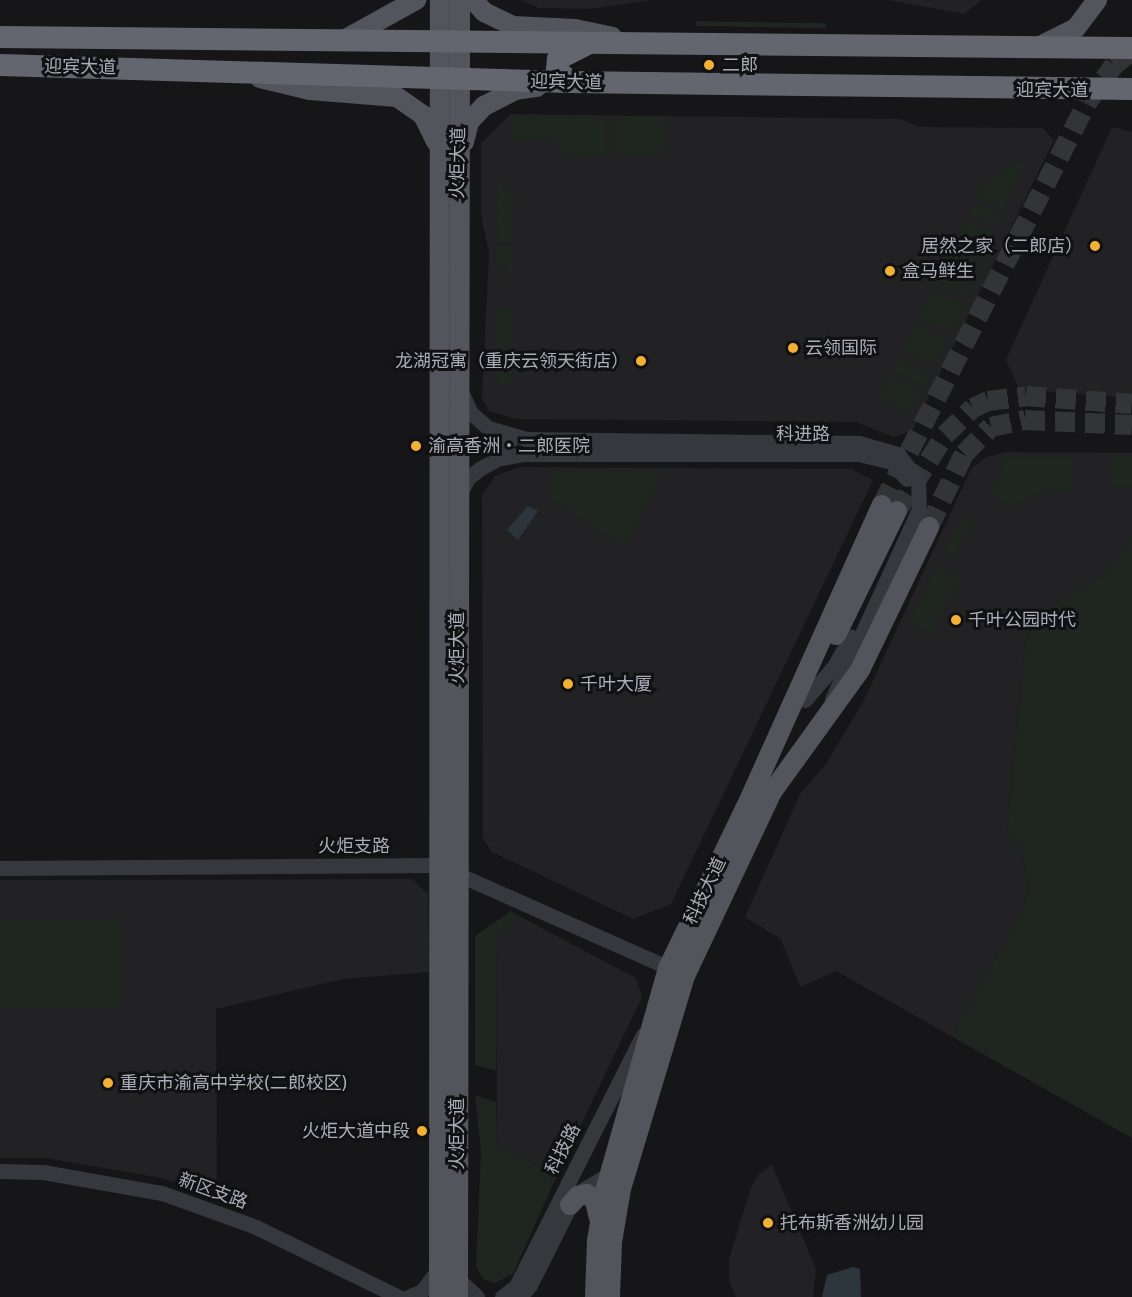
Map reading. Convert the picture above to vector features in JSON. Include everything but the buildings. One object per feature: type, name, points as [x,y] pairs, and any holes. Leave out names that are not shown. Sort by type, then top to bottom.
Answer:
[{"type":"highway","name":"迎宾大道","points":[[0,37],[342,41],[630,41],[1031,49],[1132,48]]},
{"type":"highway","points":[[231,71],[338,61],[346,53],[342,41]]},
{"type":"highway","points":[[570,82],[557,70],[558,59],[568,51],[598,42]]},
{"type":"highway","name":"迎宾大道","points":[[0,65],[570,82],[1132,89]]},
{"type":"main road","points":[[342,41],[416,0]]},
{"type":"main road","name":"火炬大道","points":[[440,0],[450,40]]},
{"type":"main road","name":"火炬大道","points":[[439,1297],[437,865],[440,164],[449,77],[450,40],[460,0]]},
{"type":"main road","points":[[473,0],[490,16],[513,26],[575,29],[630,41]]},
{"type":"main road","points":[[1031,49],[1076,28],[1097,0]]},
{"type":"main road","points":[[231,71],[310,90],[397,97],[416,108],[429,123],[440,164]]},
{"type":"main road","name":"火炬大道","points":[[449,77],[458,174],[456,873],[458,1288]]},
{"type":"main road","points":[[458,174],[469,122],[484,106],[515,90],[570,82]]},
{"type":"main road","name":"科技大道","points":[[610,1297],[612,1242],[630,1153],[677,972],[746,807],[890,508],[805,700]]},
{"type":"main road","name":"科技大道","points":[[595,1297],[599,1227],[609,1174],[653,1014],[772,792],[866,659],[929,527]]},
{"type":"main road","points":[[746,807],[805,700]]},
{"type":"main road","points":[[570,1206],[582,1194],[591,1197],[598,1209],[599,1227]]},
{"type":"street","points":[[457,383],[465,404],[479,421],[498,433],[527,439]]},
{"type":"street","points":[[514,455],[495,453],[493,443],[527,439],[859,443],[888,450],[905,460],[920,490],[917,519],[823,718]]},
{"type":"street","name":"科进路","points":[[458,498],[474,473],[497,459],[514,455],[860,454],[898,467],[911,491],[909,516],[846,645],[805,700]]},
{"type":"street","name":"火炬支路","points":[[0,868],[437,865],[677,972]]},
{"type":"street","name":"科技路","points":[[502,1297],[516,1286],[653,1014]]},
{"type":"street","name":"科技路","points":[[520,1297],[530,1285],[581,1188],[609,1174],[630,1153]]},
{"type":"street","name":"新区支路","points":[[0,1171],[43,1172],[162,1193],[256,1227],[399,1297]]},
{"type":"street","points":[[408,1297],[422,1291],[440,1267]]},
{"type":"street","points":[[458,1288],[477,1297]]},
{"type":"shaded area","points":[[520,0],[653,0],[589,9],[539,8]]},
{"type":"shaded area","points":[[888,0],[982,0],[964,14]]},
{"type":"shaded area","points":[[696,21],[826,23],[826,28],[696,26]]},
{"type":"shaded area","points":[[511,114],[900,119],[920,127],[1042,128],[1054,140],[912,431],[894,437],[856,422],[516,419],[489,411],[482,398],[489,253],[481,215],[481,143]]},
{"type":"shaded area","points":[[611,116],[664,116],[664,155],[611,155]]},
{"type":"shaded area","points":[[513,117],[606,117],[606,156],[567,156],[551,139],[513,140]]},
{"type":"shaded area","name":"居然之家（二郎店）","points":[[1112,127],[1132,132],[1132,398],[1019,389],[1006,360]]},
{"type":"shaded area","points":[[1031,155],[1004,210],[976,197],[983,183]]},
{"type":"shaded area","points":[[498,179],[518,198],[513,203],[513,242],[497,242]]},
{"type":"shaded area","points":[[974,201],[1002,215],[995,228],[968,213]]},
{"type":"shaded area","points":[[966,219],[993,233],[984,264],[952,248]]},
{"type":"shaded area","points":[[497,247],[513,247],[513,293],[507,293],[507,267],[494,267]]},
{"type":"shaded area","points":[[949,253],[982,269],[976,282],[943,266]]},
{"type":"shaded area","points":[[941,270],[974,286],[968,299],[935,283]]},
{"type":"shaded area","points":[[932,288],[965,304],[951,333],[918,317]]},
{"type":"shaded area","points":[[496,309],[513,309],[513,350],[496,350]]},
{"type":"shaded area","points":[[915,323],[948,339],[935,367],[901,351]]},
{"type":"shaded area","points":[[497,356],[513,356],[521,369],[503,387],[497,380]]},
{"type":"shaded area","points":[[899,357],[931,373],[924,387],[892,370]]},
{"type":"shaded area","points":[[890,375],[923,391],[912,414],[879,397]]},
{"type":"shaded area","points":[[1006,452],[1132,453],[1132,537],[1105,573],[1039,616],[1026,637],[1007,831],[1021,851],[1029,887],[1021,912],[951,1036],[836,971],[800,987],[781,939],[745,917],[800,794],[826,764],[862,704],[971,469],[986,457]]},
{"type":"shaded area","points":[[1073,457],[1073,492],[1037,494],[1009,508],[989,490],[1002,476],[1002,458]]},
{"type":"shaded area","points":[[1111,457],[1132,457],[1132,486],[1111,486]]},
{"type":"shaded area","points":[[520,467],[851,469],[873,480],[671,904],[633,919],[492,852],[483,838],[482,495],[495,476]]},
{"type":"shaded area","points":[[552,471],[663,471],[626,549],[551,500]]},
{"type":"shaded area","points":[[528,506],[538,511],[518,540],[507,530]]},
{"type":"shaded area","points":[[962,514],[974,520],[954,558],[942,552]]},
{"type":"shaded area","points":[[1132,537],[1132,1138],[951,1036],[1021,912],[1029,887],[1021,851],[1007,831],[1026,637],[1047,609],[1105,573]]},
{"type":"shaded area","points":[[937,566],[961,578],[932,635],[908,623]]},
{"type":"shaded area","name":"重庆市渝高中学校(二郎校区)","points":[[412,879],[428,894],[429,972],[343,979],[216,1009],[217,1197],[162,1178],[45,1158],[0,1158],[0,880]]},
{"type":"shaded area","points":[[511,911],[521,917],[496,935],[496,1071],[475,1065],[475,936]]},
{"type":"shaded area","points":[[521,917],[636,978],[642,997],[558,1173],[497,1147],[496,935]]},
{"type":"shaded area","points":[[0,921],[121,921],[121,1008],[0,1008]]},
{"type":"shaded area","points":[[475,1095],[496,1102],[497,1147],[558,1173],[513,1274],[495,1283],[484,1280],[476,1267],[481,1151]]},
{"type":"shaded area","name":"托布斯香洲幼儿园","points":[[772,1165],[816,1269],[813,1297],[736,1297],[729,1280],[729,1259],[751,1187],[759,1174]]},
{"type":"shaded area","points":[[853,1267],[860,1269],[861,1297],[822,1297],[827,1275]]},
{"type":"tunnel","points":[[882,505],[1087,103],[1114,65],[1132,51]]},
{"type":"tunnel","points":[[897,511],[945,435],[973,408],[988,401],[1026,396],[1132,404]]},
{"type":"tunnel","points":[[929,527],[964,454],[991,427],[1025,420],[1132,425]]},
{"type":"place","name":"二郎","points":[[709,65]]},
{"type":"place","name":"居然之家（二郎店）","points":[[1095,246]]},
{"type":"place","name":"盒马鲜生","points":[[890,271]]},
{"type":"place","name":"云领国际","points":[[793,348]]},
{"type":"place","name":"龙湖冠寓（重庆云领天街店）","points":[[641,361]]},
{"type":"place","name":"渝高香洲‧二郎医院","points":[[416,446]]},
{"type":"place","name":"千叶公园时代","points":[[956,620]]},
{"type":"place","name":"千叶大厦","points":[[568,684]]},
{"type":"place","name":"重庆市渝高中学校(二郎校区)","points":[[108,1083]]},
{"type":"place","name":"火炬大道中段","points":[[422,1131]]},
{"type":"place","name":"托布斯香洲幼儿园","points":[[768,1223]]}]
